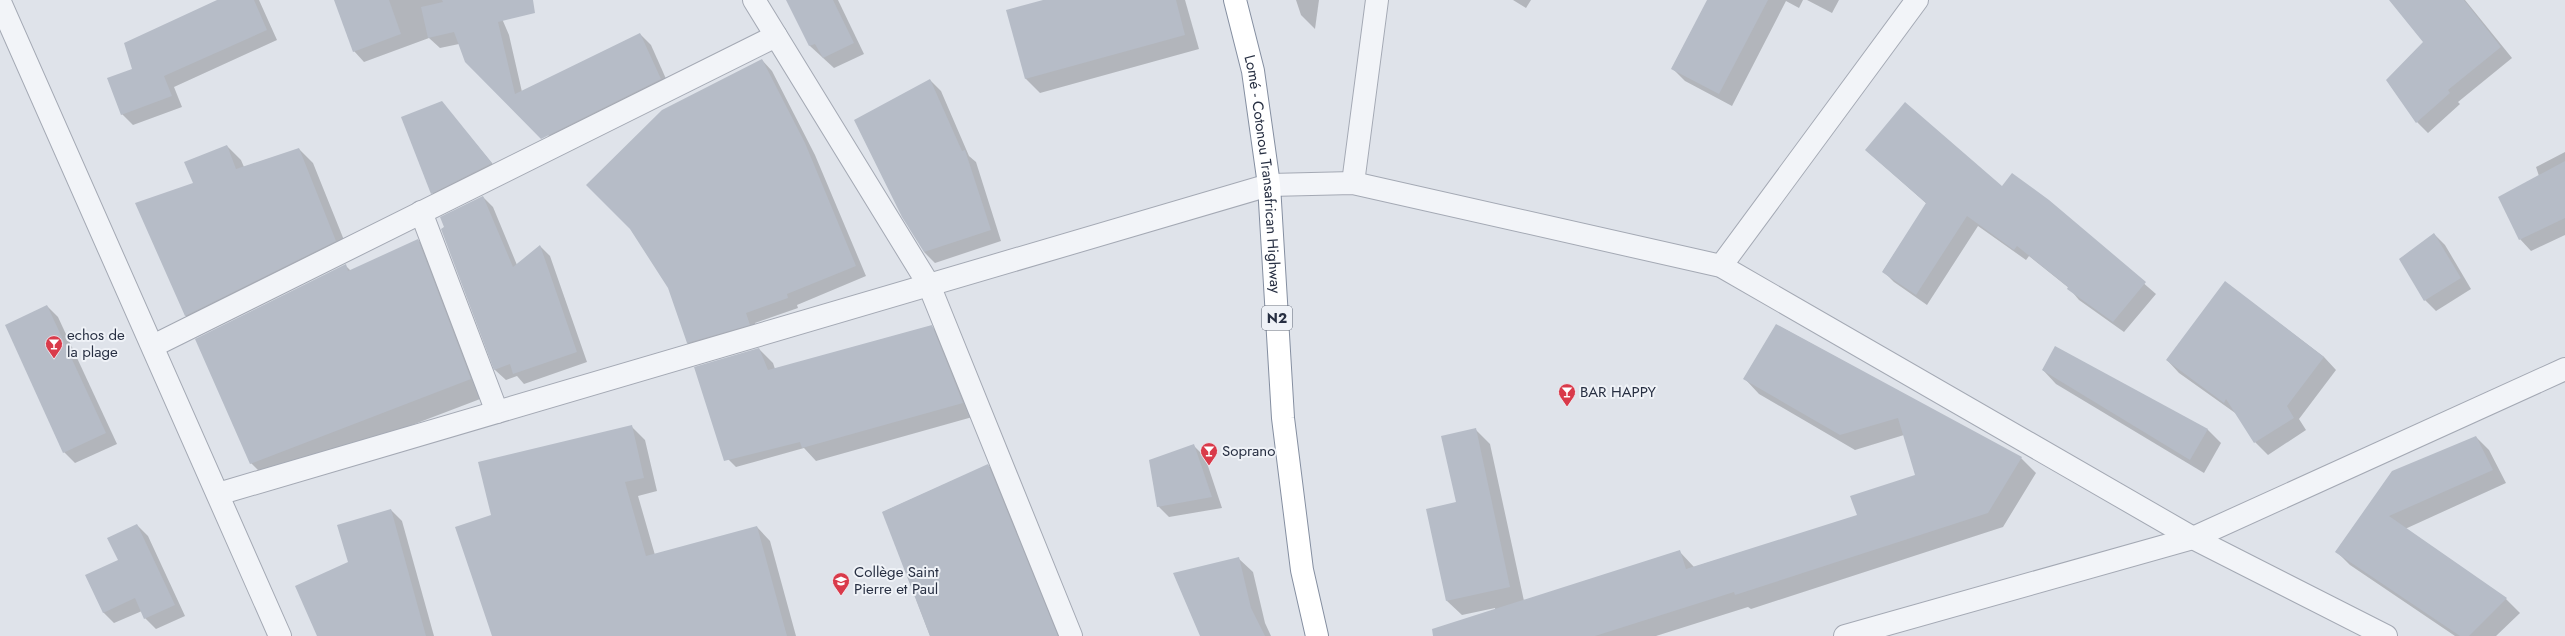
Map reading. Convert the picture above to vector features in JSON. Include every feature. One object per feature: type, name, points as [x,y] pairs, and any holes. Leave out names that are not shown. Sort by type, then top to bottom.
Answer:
[{"type":"highway","name":"Lomé - Cotonou Transafrican Highway","points":[[1235,0],[1253,71],[1269,185],[1283,418],[1302,570],[1317,636]]},
{"type":"street","points":[[754,0],[929,285],[1071,636]]},
{"type":"street","points":[[1353,183],[1377,0]]},
{"type":"street","points":[[1721,266],[1917,0]]},
{"type":"street","points":[[0,2],[280,636]]},
{"type":"street","points":[[153,346],[776,36]]},
{"type":"street","points":[[218,494],[1269,185],[1353,183],[1721,266],[2193,538],[2386,636]]},
{"type":"street","points":[[421,212],[496,412]]},
{"type":"street","points":[[1845,636],[2193,538],[2565,369]]},
{"type":"building","points":[[217,0],[254,0],[267,30],[164,76],[172,96],[121,115],[107,78],[132,69],[124,43]]},
{"type":"building","points":[[334,0],[389,0],[401,34],[353,52]]},
{"type":"building","points":[[442,0],[533,0],[535,13],[498,22],[515,94],[640,33],[661,79],[541,139],[465,62],[454,32],[428,38],[421,7],[443,2]]},
{"type":"building","points":[[786,0],[833,0],[854,43],[823,58],[815,44],[809,46]]},
{"type":"building","points":[[1043,0],[1176,0],[1185,35],[1025,79],[1006,10]]},
{"type":"building","points":[[1707,0],[1768,0],[1719,94],[1671,69]]},
{"type":"building","points":[[2389,0],[2464,0],[2501,47],[2448,90],[2450,93],[2416,123],[2386,80],[2423,42]]},
{"type":"building","points":[[762,59],[805,143],[856,266],[787,294],[788,298],[746,313],[750,325],[687,343],[668,288],[630,229],[586,185],[662,110]]},
{"type":"building","points":[[930,79],[962,151],[965,150],[991,230],[924,252],[902,217],[854,120]]},
{"type":"building","points":[[442,101],[492,163],[431,194],[401,117]]},
{"type":"building","points":[[1905,102],[2002,186],[2012,173],[2049,200],[2146,282],[2113,322],[2067,289],[2068,287],[2017,246],[2014,250],[1967,216],[1916,295],[1882,272],[1926,203],[1865,150]]},
{"type":"building","points":[[227,145],[236,169],[299,148],[336,241],[185,316],[135,203],[193,183],[184,162]]},
{"type":"building","points":[[2565,161],[2565,218],[2519,240],[2498,197]]},
{"type":"building","points":[[483,196],[513,267],[540,245],[577,352],[513,374],[510,364],[494,370],[441,229],[444,227],[440,217]]},
{"type":"building","points":[[2434,233],[2461,278],[2424,301],[2399,259]]},
{"type":"building","points":[[418,239],[471,379],[250,464],[195,339],[346,264],[348,271]]},
{"type":"building","points":[[2225,281],[2324,357],[2287,406],[2294,418],[2254,443],[2226,399],[2224,403],[2166,360]]},
{"type":"building","points":[[47,305],[106,433],[63,453],[5,325]]},
{"type":"building","points":[[1776,324],[2022,457],[1988,513],[1735,595],[1734,592],[1595,636],[1433,636],[1432,629],[1680,550],[1686,569],[1857,515],[1850,496],[1915,475],[1898,418],[1840,435],[1743,379]]},
{"type":"building","points":[[932,325],[963,403],[802,448],[800,442],[724,461],[694,367],[759,348],[768,370]]},
{"type":"building","points":[[2055,346],[2208,429],[2190,460],[2042,370]]},
{"type":"building","points":[[632,425],[644,478],[625,482],[646,556],[757,526],[787,636],[492,636],[455,527],[491,515],[478,462]]},
{"type":"building","points":[[1476,428],[1510,587],[1446,601],[1426,509],[1456,502],[1441,436]]},
{"type":"building","points":[[2476,436],[2493,470],[2389,516],[2507,598],[2469,636],[2460,636],[2335,552],[2392,471]]},
{"type":"building","points":[[1194,444],[1212,497],[1157,507],[1149,460]]},
{"type":"building","points":[[988,464],[1058,636],[930,636],[882,512]]},
{"type":"building","points":[[391,509],[426,636],[317,636],[295,586],[348,562],[337,525]]},
{"type":"building","points":[[137,524],[175,605],[144,619],[135,598],[103,613],[85,575],[118,560],[107,538]]},
{"type":"building","points":[[1239,557],[1251,608],[1265,636],[1200,636],[1173,573]]},
{"type":"place","name":"echos de la plage","points":[[54,359]]},
{"type":"place","name":"BAR HAPPY","points":[[1567,407]]},
{"type":"place","name":"Soprano","points":[[1209,466]]},
{"type":"place","name":"Collège Saint Pierre et Paul","points":[[841,596]]}]
